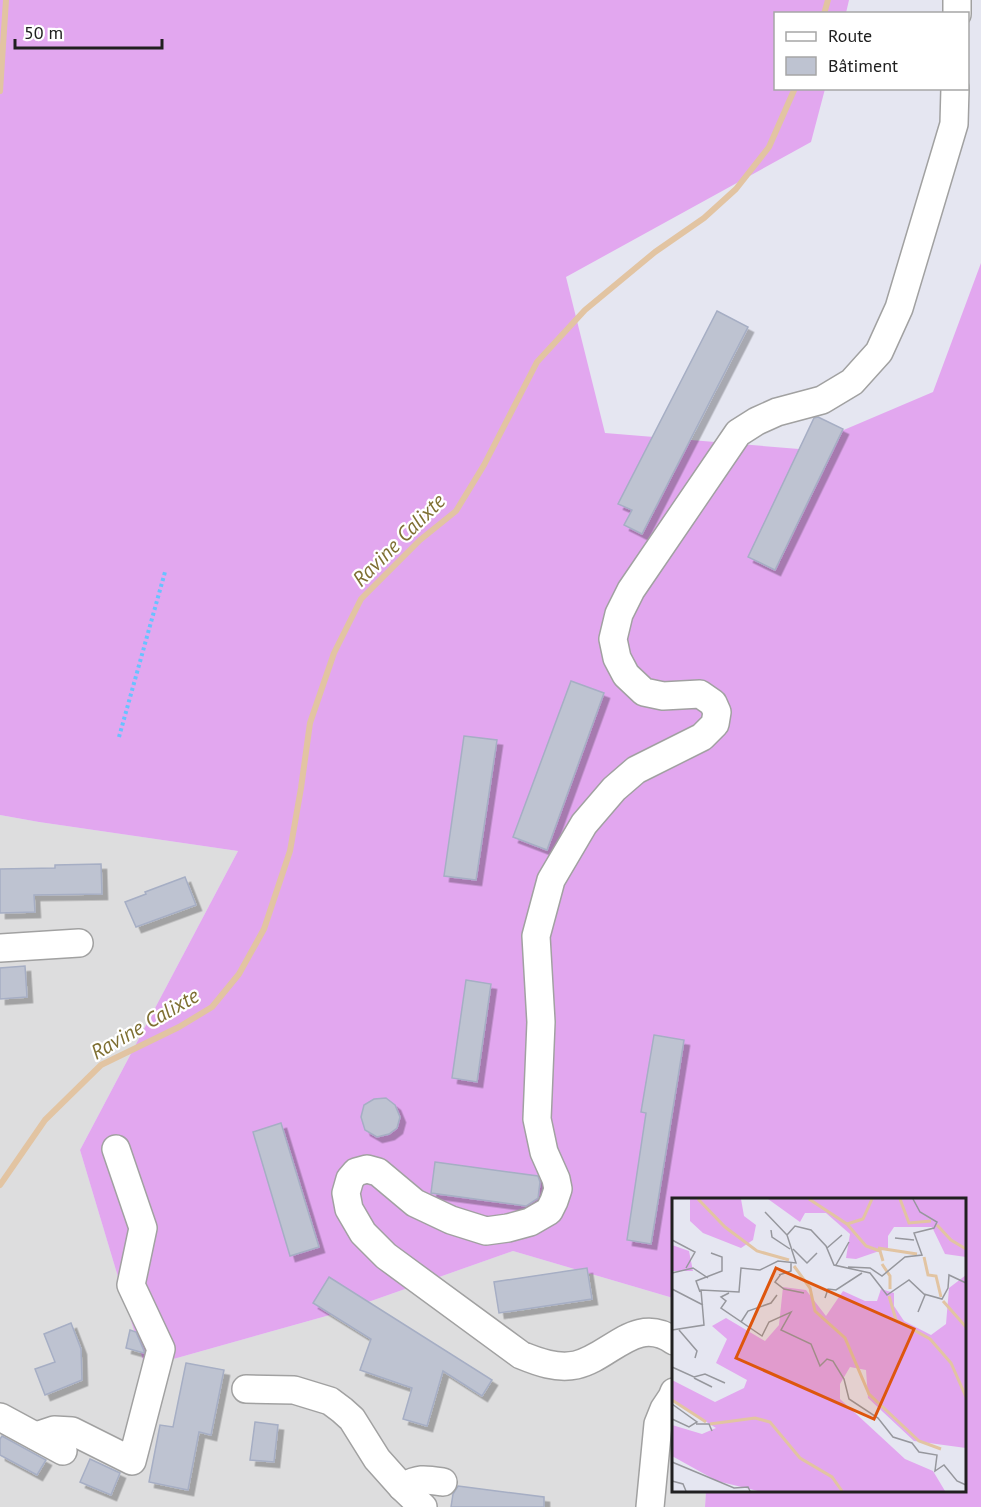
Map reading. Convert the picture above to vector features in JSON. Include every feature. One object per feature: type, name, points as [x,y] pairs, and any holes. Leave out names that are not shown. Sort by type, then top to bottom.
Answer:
[{"type":"street","points":[[672,1340],[664,1334],[649,1331],[634,1334],[588,1361],[573,1365],[540,1362],[521,1355],[386,1256],[363,1233],[349,1209],[346,1193],[350,1179],[356,1172],[368,1169],[378,1172],[416,1203],[451,1220],[486,1231],[530,1222],[549,1211],[558,1190],[544,1152],[537,1119],[541,1022],[536,936],[550,880],[584,824],[614,789],[636,770],[702,736],[715,724],[717,712],[713,703],[700,694],[663,696],[644,692],[626,675],[617,658],[613,639],[619,614],[631,590],[738,433],[777,412],[822,400],[852,382],[879,352],[899,308],[954,124],[955,90]]},
{"type":"street","points":[[0,948],[79,942]]},
{"type":"street","points":[[36,1436],[54,1430],[72,1431],[132,1461],[161,1349],[131,1285],[143,1227],[116,1149]]},
{"type":"street","points":[[246,1389],[294,1390],[330,1401],[352,1419],[377,1459],[423,1507]]},
{"type":"street","points":[[650,1507],[658,1424],[663,1409],[672,1397]]},
{"type":"street","points":[[0,1417],[63,1451]]},
{"type":"street","points":[[402,1487],[423,1479],[443,1482]]},
{"type":"path","points":[[119,737],[165,572]]},
{"type":"shaded area","points":[[0,0],[849,0],[846,12],[774,12],[774,90],[825,90],[811,142],[566,277],[605,433],[799,449],[933,392],[981,263],[981,1507],[705,1507],[706,1492],[966,1492],[966,1198],[672,1198],[672,1298],[513,1251],[337,1313],[145,1367],[80,1150],[238,851],[0,815]]},
{"type":"shaded area","points":[[0,815],[238,851],[80,1150],[145,1367],[337,1313],[513,1251],[672,1298],[672,1492],[706,1492],[705,1507],[0,1507]]},
{"type":"building","points":[[717,311],[748,327],[642,534],[624,525],[632,510],[618,504]]},
{"type":"building","points":[[818,417],[843,429],[775,570],[748,557],[814,418]]},
{"type":"building","points":[[571,681],[604,693],[547,850],[513,837]]},
{"type":"building","points":[[464,736],[497,740],[476,880],[444,876]]},
{"type":"building","points":[[101,864],[102,894],[34,895],[35,912],[0,913],[0,869]]},
{"type":"building","points":[[185,877],[196,905],[136,927],[125,902]]},
{"type":"building","points":[[25,966],[27,997],[0,999],[0,968]]},
{"type":"building","points":[[466,980],[491,984],[477,1082],[452,1078]]},
{"type":"building","points":[[654,1035],[684,1040],[651,1244],[627,1240],[646,1113],[641,1112]]},
{"type":"building","points":[[386,1098],[395,1105],[400,1117],[397,1128],[389,1134],[377,1137],[365,1130],[361,1117],[364,1105],[374,1099]]},
{"type":"building","points":[[281,1123],[319,1247],[290,1256],[253,1132]]},
{"type":"building","points":[[435,1162],[538,1176],[540,1182],[538,1198],[526,1206],[431,1193]]},
{"type":"building","points":[[587,1268],[592,1299],[499,1313],[494,1282]]},
{"type":"building","points":[[329,1277],[492,1380],[482,1396],[443,1371],[427,1426],[403,1419],[412,1388],[360,1370],[371,1339],[313,1303]]},
{"type":"building","points":[[71,1323],[81,1349],[82,1380],[45,1395],[35,1369],[55,1362],[44,1334]]},
{"type":"building","points":[[130,1330],[136,1332],[144,1353],[126,1348]]},
{"type":"building","points":[[186,1363],[224,1370],[211,1435],[199,1432],[188,1490],[149,1482],[160,1425],[173,1427]]},
{"type":"building","points":[[255,1422],[278,1425],[274,1462],[250,1460]]},
{"type":"building","points":[[2,1436],[46,1460],[37,1475],[0,1455]]},
{"type":"building","points":[[90,1459],[120,1473],[111,1495],[80,1482]]},
{"type":"building","points":[[458,1486],[544,1497],[544,1507],[451,1507],[453,1494]]},
{"type":"waterway","points":[[0,91],[6,0]]},
{"type":"waterway","name":"Ravine Calixte","points":[[825,12],[828,0]]},
{"type":"waterway","name":"Ravine Calixte","points":[[0,1185],[45,1120],[101,1065],[179,1027],[212,1007],[239,974],[264,929],[290,851],[310,723],[334,653],[361,599],[420,540],[456,511],[484,465],[537,362],[585,310],[655,252],[704,218],[736,189],[769,147],[794,90]]}]
